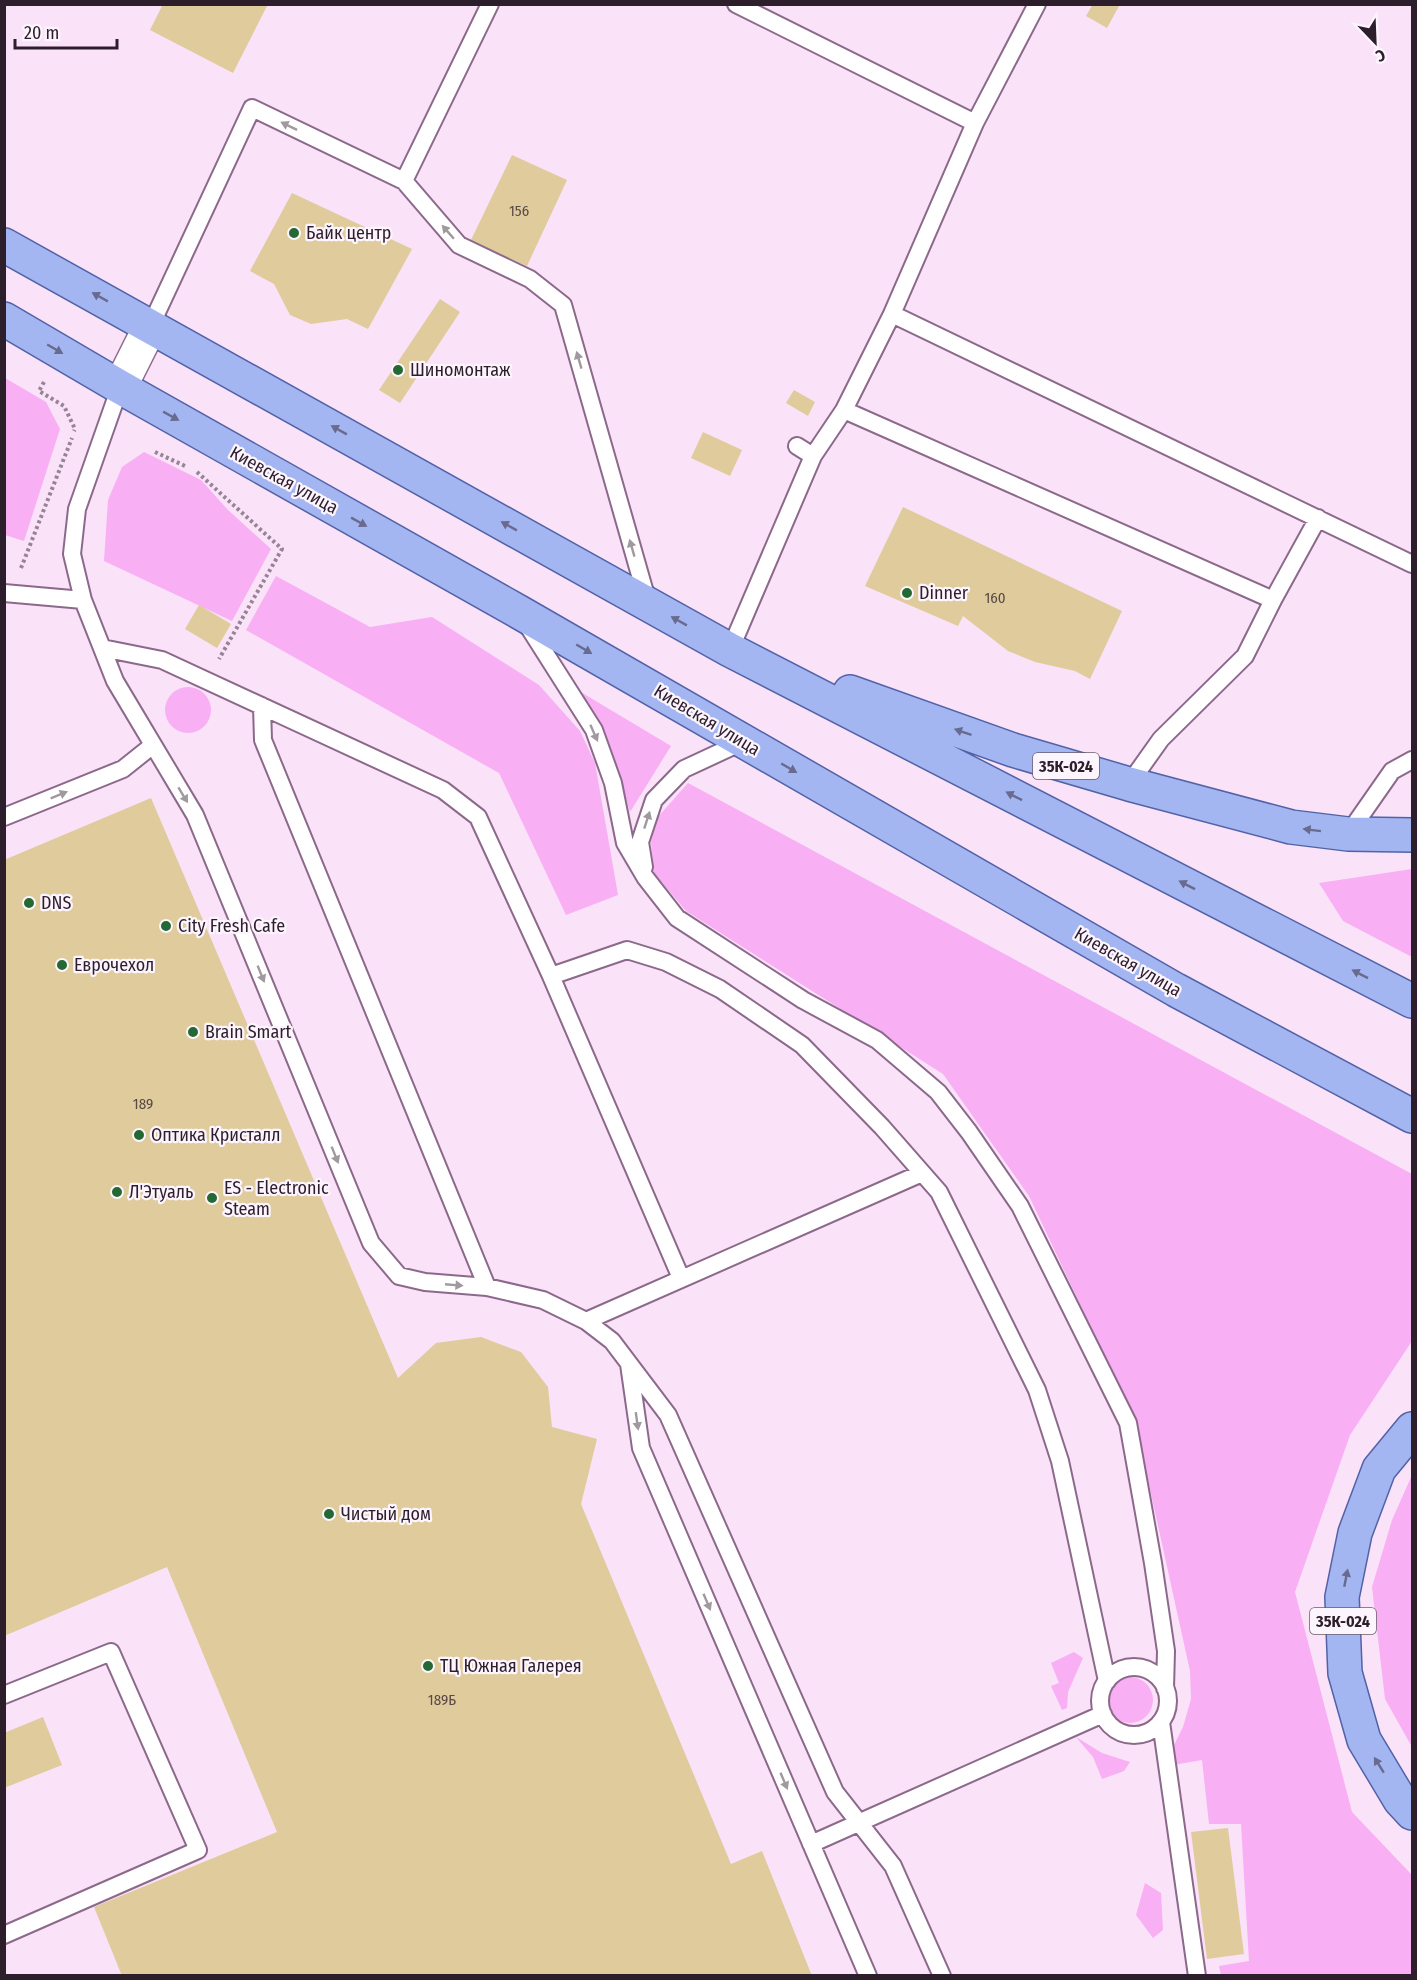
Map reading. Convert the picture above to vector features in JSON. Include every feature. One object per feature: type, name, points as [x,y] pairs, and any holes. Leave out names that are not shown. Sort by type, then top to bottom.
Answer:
[{"type":"main road","points":[[4,244],[730,650],[1413,1001]]},
{"type":"main road","name":"Киевская улица","points":[[4,319],[1176,990],[1413,1116]]},
{"type":"main road","name":"35К-024","points":[[730,650],[1013,750],[1129,784],[1291,827],[1348,834],[1413,835]]},
{"type":"main road","name":"35К-024","points":[[1413,1429],[1378,1469],[1355,1533],[1342,1597],[1345,1673],[1364,1740],[1400,1800],[1413,1813]]},
{"type":"street","points":[[120,387],[151,325]]},
{"type":"lane","points":[[404,181],[490,4]]},
{"type":"lane","points":[[736,4],[975,123]]},
{"type":"lane","points":[[730,650],[813,456],[844,410],[892,314],[975,123],[1037,4]]},
{"type":"lane","points":[[151,325],[252,108],[404,181],[459,245],[530,279],[563,304],[648,604]]},
{"type":"lane","points":[[892,314],[1413,564]]},
{"type":"lane","points":[[120,387],[77,509],[72,554],[83,600],[115,681],[195,815],[371,1243],[399,1276],[425,1282],[487,1287],[543,1300],[586,1321],[612,1341],[668,1415],[835,1792],[893,1866],[942,1976]]},
{"type":"lane","points":[[844,410],[1273,600]]},
{"type":"lane","points":[[797,446],[813,456]]},
{"type":"lane","points":[[1129,784],[1161,739],[1245,656],[1318,518]]},
{"type":"lane","points":[[8,593],[83,600]]},
{"type":"lane","points":[[519,612],[594,730],[613,783],[625,843],[645,877],[677,918],[803,1000],[876,1040],[938,1092],[969,1132],[1020,1206],[1128,1423],[1153,1563],[1166,1652],[1167,1711],[1161,1722],[1145,1733],[1125,1734],[1108,1723],[1103,1714],[1100,1703],[1102,1691],[1114,1674],[1133,1668],[1143,1669],[1152,1673],[1165,1688]]},
{"type":"lane","points":[[102,648],[162,660],[443,790],[478,816],[551,976],[681,1278]]},
{"type":"lane","points":[[262,706],[263,740],[487,1287]]},
{"type":"lane","points":[[645,877],[640,842],[654,800],[684,769],[742,742]]},
{"type":"lane","points":[[4,818],[123,769],[153,746]]},
{"type":"lane","points":[[1348,834],[1392,771],[1413,760]]},
{"type":"lane","points":[[551,976],[627,950],[666,962],[720,989],[802,1045],[882,1127],[939,1192],[1037,1390],[1060,1461],[1086,1573],[1094,1624],[1107,1681]]},
{"type":"lane","points":[[586,1321],[922,1173]]},
{"type":"lane","points":[[629,1363],[641,1448],[868,1976]]},
{"type":"lane","points":[[4,1695],[111,1652],[198,1851],[4,1935]]},
{"type":"lane","points":[[811,1844],[1103,1714]]},
{"type":"lane","points":[[1161,1722],[1197,1976]]},
{"type":"path","points":[[8,593],[75,429],[64,406],[39,391],[44,382]]},
{"type":"path","points":[[154,452],[195,470],[282,549],[206,680]]},
{"type":"shaded area","points":[[5,378],[46,402],[60,429],[24,541],[5,535]]},
{"type":"shaded area","points":[[144,452],[201,480],[228,510],[271,549],[232,621],[104,561],[108,500],[122,467]]},
{"type":"shaded area","points":[[276,576],[370,627],[432,617],[539,685],[580,731],[595,763],[618,895],[566,915],[499,773],[246,630]]},
{"type":"shaded area","points":[[188,687],[204,694],[211,710],[204,726],[188,733],[172,726],[165,710],[172,694]]},
{"type":"shaded area","points":[[574,688],[671,746],[630,812],[611,748]]},
{"type":"shaded area","points":[[688,783],[1412,1174],[1412,1341],[1350,1435],[1295,1592],[1352,1812],[1412,1875],[1412,1975],[1221,1975],[1219,1966],[1249,1961],[1241,1824],[1209,1824],[1202,1760],[1173,1765],[1172,1749],[1183,1727],[1191,1699],[1190,1671],[1135,1421],[1029,1196],[943,1074],[686,911],[654,873],[651,842],[657,818]]},
{"type":"shaded area","points":[[1412,869],[1412,957],[1343,921],[1319,883]]},
{"type":"shaded area","points":[[1412,1475],[1412,1747],[1385,1699],[1372,1587],[1392,1520]]},
{"type":"shaded area","points":[[1074,1652],[1083,1658],[1068,1692],[1067,1708],[1062,1710],[1051,1686],[1059,1683],[1051,1663]]},
{"type":"shaded area","points":[[1130,1677],[1139,1678],[1147,1683],[1152,1691],[1152,1709],[1147,1717],[1139,1722],[1130,1723],[1121,1722],[1113,1717],[1108,1709],[1107,1700],[1108,1691],[1113,1683],[1121,1678]]},
{"type":"shaded area","points":[[1076,1737],[1102,1753],[1130,1762],[1124,1771],[1102,1779],[1093,1757]]},
{"type":"shaded area","points":[[1145,1883],[1161,1893],[1163,1930],[1153,1938],[1136,1915]]},
{"type":"building","points":[[163,4],[268,4],[233,73],[150,30]]},
{"type":"building","points":[[1093,4],[1119,6],[1107,28],[1086,16]]},
{"type":"building","points":[[512,155],[567,180],[527,266],[470,242]]},
{"type":"building","points":[[292,193],[412,249],[368,329],[347,319],[311,324],[290,315],[274,284],[250,271]]},
{"type":"building","points":[[440,299],[460,312],[400,403],[379,390]]},
{"type":"building","points":[[794,390],[815,402],[808,416],[786,403]]},
{"type":"building","points":[[703,432],[742,450],[730,476],[691,458]]},
{"type":"building","points":[[903,507],[1122,611],[1090,679],[1075,671],[1035,662],[1008,651],[963,616],[958,626],[865,586]]},
{"type":"building","points":[[199,605],[231,624],[217,648],[185,629]]},
{"type":"building","points":[[151,798],[398,1378],[436,1343],[481,1337],[521,1352],[548,1387],[552,1427],[597,1439],[581,1504],[731,1864],[762,1851],[812,1976],[122,1976],[94,1907],[277,1832],[167,1567],[4,1636],[4,860]]},
{"type":"building","points":[[43,1717],[62,1765],[4,1788],[4,1733]]},
{"type":"building","points":[[1228,1828],[1244,1954],[1207,1959],[1191,1832]]},
{"type":"place","name":"Байк центр","points":[[294,233]]},
{"type":"place","name":"Шиномонтаж","points":[[398,370]]},
{"type":"place","name":"Dinner","points":[[907,593]]},
{"type":"place","name":"DNS","points":[[29,903]]},
{"type":"place","name":"City Fresh Cafe","points":[[166,926]]},
{"type":"place","name":"Еврочехол","points":[[62,965]]},
{"type":"place","name":"Brain Smart","points":[[193,1032]]},
{"type":"place","name":"Оптика Кристалл","points":[[139,1135]]},
{"type":"place","name":"Л'Этуаль","points":[[117,1192]]},
{"type":"place","name":"ES - Electronic Steam","points":[[212,1198]]},
{"type":"place","name":"Чистый дом","points":[[329,1514]]},
{"type":"place","name":"ТЦ Южная Галерея","points":[[428,1666]]}]
